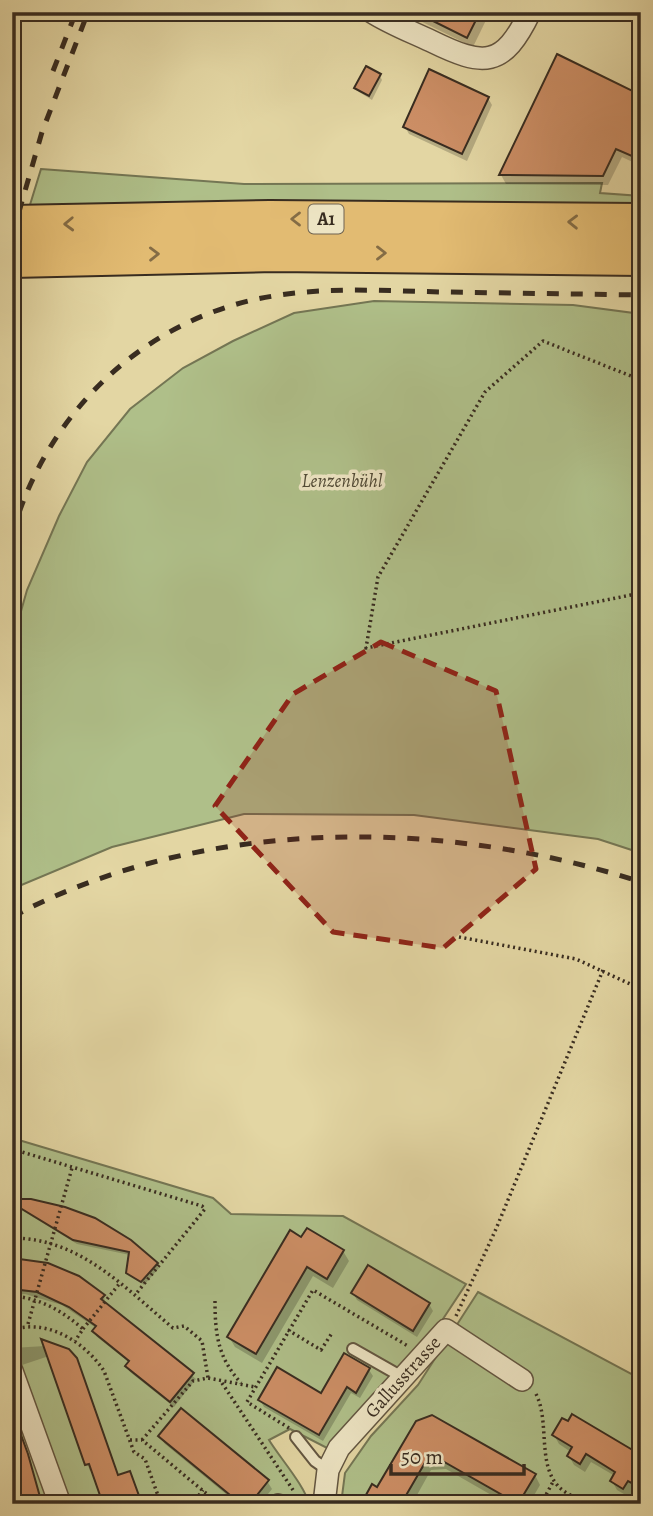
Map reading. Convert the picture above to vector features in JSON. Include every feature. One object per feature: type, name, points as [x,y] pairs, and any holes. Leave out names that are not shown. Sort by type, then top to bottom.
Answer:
[{"type":"highway","name":"A1","points":[[12,225],[282,219],[641,223]]},
{"type":"highway","name":"A1","points":[[12,258],[274,252],[641,256]]},
{"type":"street","points":[[372,12],[460,55],[477,60],[494,57],[510,48],[530,12]]},
{"type":"street","name":"Gallusstrasse","points":[[324,1504],[328,1470],[339,1448],[446,1330],[522,1380]]},
{"type":"street","points":[[12,1371],[60,1504]]},
{"type":"lane","points":[[353,1349],[404,1378]]},
{"type":"lane","points":[[296,1437],[315,1461],[328,1470]]},
{"type":"lane","points":[[265,1504],[278,1500],[293,1500]]},
{"type":"path","points":[[641,380],[543,341],[485,392],[378,577],[366,648],[641,593]]},
{"type":"path","points":[[459,937],[548,951],[603,970],[641,989]]},
{"type":"path","points":[[446,1330],[459,1310],[496,1229],[603,970]]},
{"type":"path","points":[[12,1149],[205,1209],[135,1295]]},
{"type":"path","points":[[28,1324],[72,1167]]},
{"type":"path","points":[[12,1238],[52,1244],[93,1262],[173,1328],[184,1326],[202,1341],[208,1378]]},
{"type":"path","points":[[75,1341],[120,1283]]},
{"type":"path","points":[[296,1437],[290,1429],[247,1402],[313,1290],[425,1356]]},
{"type":"path","points":[[12,1296],[35,1300],[58,1309],[83,1329]]},
{"type":"path","points":[[215,1301],[216,1336],[220,1351],[231,1373],[243,1385]]},
{"type":"path","points":[[12,1330],[28,1324],[75,1341],[86,1348],[104,1371],[134,1452],[145,1460],[161,1504]]},
{"type":"path","points":[[288,1331],[321,1350],[332,1333]]},
{"type":"path","points":[[142,1440],[193,1381],[208,1378],[256,1387]]},
{"type":"path","points":[[522,1380],[541,1403],[544,1421],[542,1448],[554,1480],[578,1498],[596,1500],[621,1495],[637,1500],[641,1497]]},
{"type":"path","points":[[222,1382],[293,1491],[293,1500]]},
{"type":"path","points":[[130,1440],[142,1440],[219,1504]]},
{"type":"path","points":[[541,1504],[554,1480]]},
{"type":"path","points":[[192,1504],[203,1490]]},
{"type":"path","points":[[608,1497],[611,1504]]},
{"type":"path","points":[[442,1504],[458,1504]]},
{"type":"highlighted area","points":[[381,642],[496,691],[536,869],[443,948],[333,932],[215,806],[293,694]]},
{"type":"green space","points":[[41,169],[244,184],[602,183],[600,193],[641,196],[641,209],[29,208]]},
{"type":"green space","name":"Lenzenbühl","points":[[374,301],[573,305],[641,314],[641,853],[598,839],[414,815],[244,814],[112,847],[12,889],[12,643],[27,590],[59,516],[87,462],[130,409],[183,368],[294,313]]},
{"type":"green space","points":[[12,1138],[213,1198],[231,1214],[343,1216],[466,1284],[437,1328],[329,1449],[290,1429],[269,1440],[309,1504],[12,1504]]},
{"type":"green space","points":[[478,1292],[641,1379],[641,1498],[638,1504],[341,1504],[345,1473],[371,1436],[418,1385]]},
{"type":"building","points":[[415,12],[480,12],[467,38]]},
{"type":"building","points":[[557,54],[641,95],[641,160],[616,149],[603,176],[499,175]]},
{"type":"building","points":[[366,66],[381,74],[369,96],[354,88]]},
{"type":"building","points":[[429,69],[489,97],[462,154],[403,127]]},
{"type":"building","points":[[12,1199],[31,1199],[95,1218],[131,1240],[158,1263],[141,1282],[126,1273],[129,1252],[73,1240],[12,1203]]},
{"type":"building","points":[[307,1228],[344,1250],[327,1279],[307,1267],[256,1354],[227,1337],[290,1230],[301,1237]]},
{"type":"building","points":[[12,1258],[48,1263],[79,1276],[105,1295],[101,1299],[194,1373],[170,1402],[125,1366],[129,1361],[92,1331],[96,1326],[69,1307],[37,1292],[12,1289]]},
{"type":"building","points":[[368,1265],[430,1303],[413,1331],[351,1293]]},
{"type":"building","points":[[41,1339],[69,1349],[77,1358],[118,1475],[130,1471],[142,1504],[103,1504],[89,1464],[85,1465]]},
{"type":"building","points":[[344,1353],[370,1368],[356,1393],[347,1387],[319,1435],[258,1400],[277,1367],[321,1393]]},
{"type":"building","points":[[181,1408],[269,1480],[250,1504],[241,1504],[158,1436]]},
{"type":"building","points":[[13,1413],[28,1454],[42,1504],[12,1504]]},
{"type":"building","points":[[572,1414],[641,1455],[641,1488],[628,1481],[623,1489],[610,1481],[615,1472],[586,1454],[580,1464],[567,1456],[572,1447],[552,1435],[562,1418],[568,1421]]},
{"type":"building","points":[[432,1415],[536,1474],[518,1504],[439,1459],[426,1461],[401,1504],[361,1504],[372,1484],[377,1487],[416,1421]]},
{"type":"railway","points":[[53,71],[76,12]]},
{"type":"railway","points":[[12,236],[42,132],[88,12]]},
{"type":"railway","points":[[12,535],[28,489],[50,447],[78,408],[110,375],[147,346],[188,322],[233,305],[280,295],[341,290],[641,295]]},
{"type":"railway","points":[[12,917],[85,884],[161,860],[240,845],[322,838],[403,838],[485,846],[564,861],[641,882]]}]
